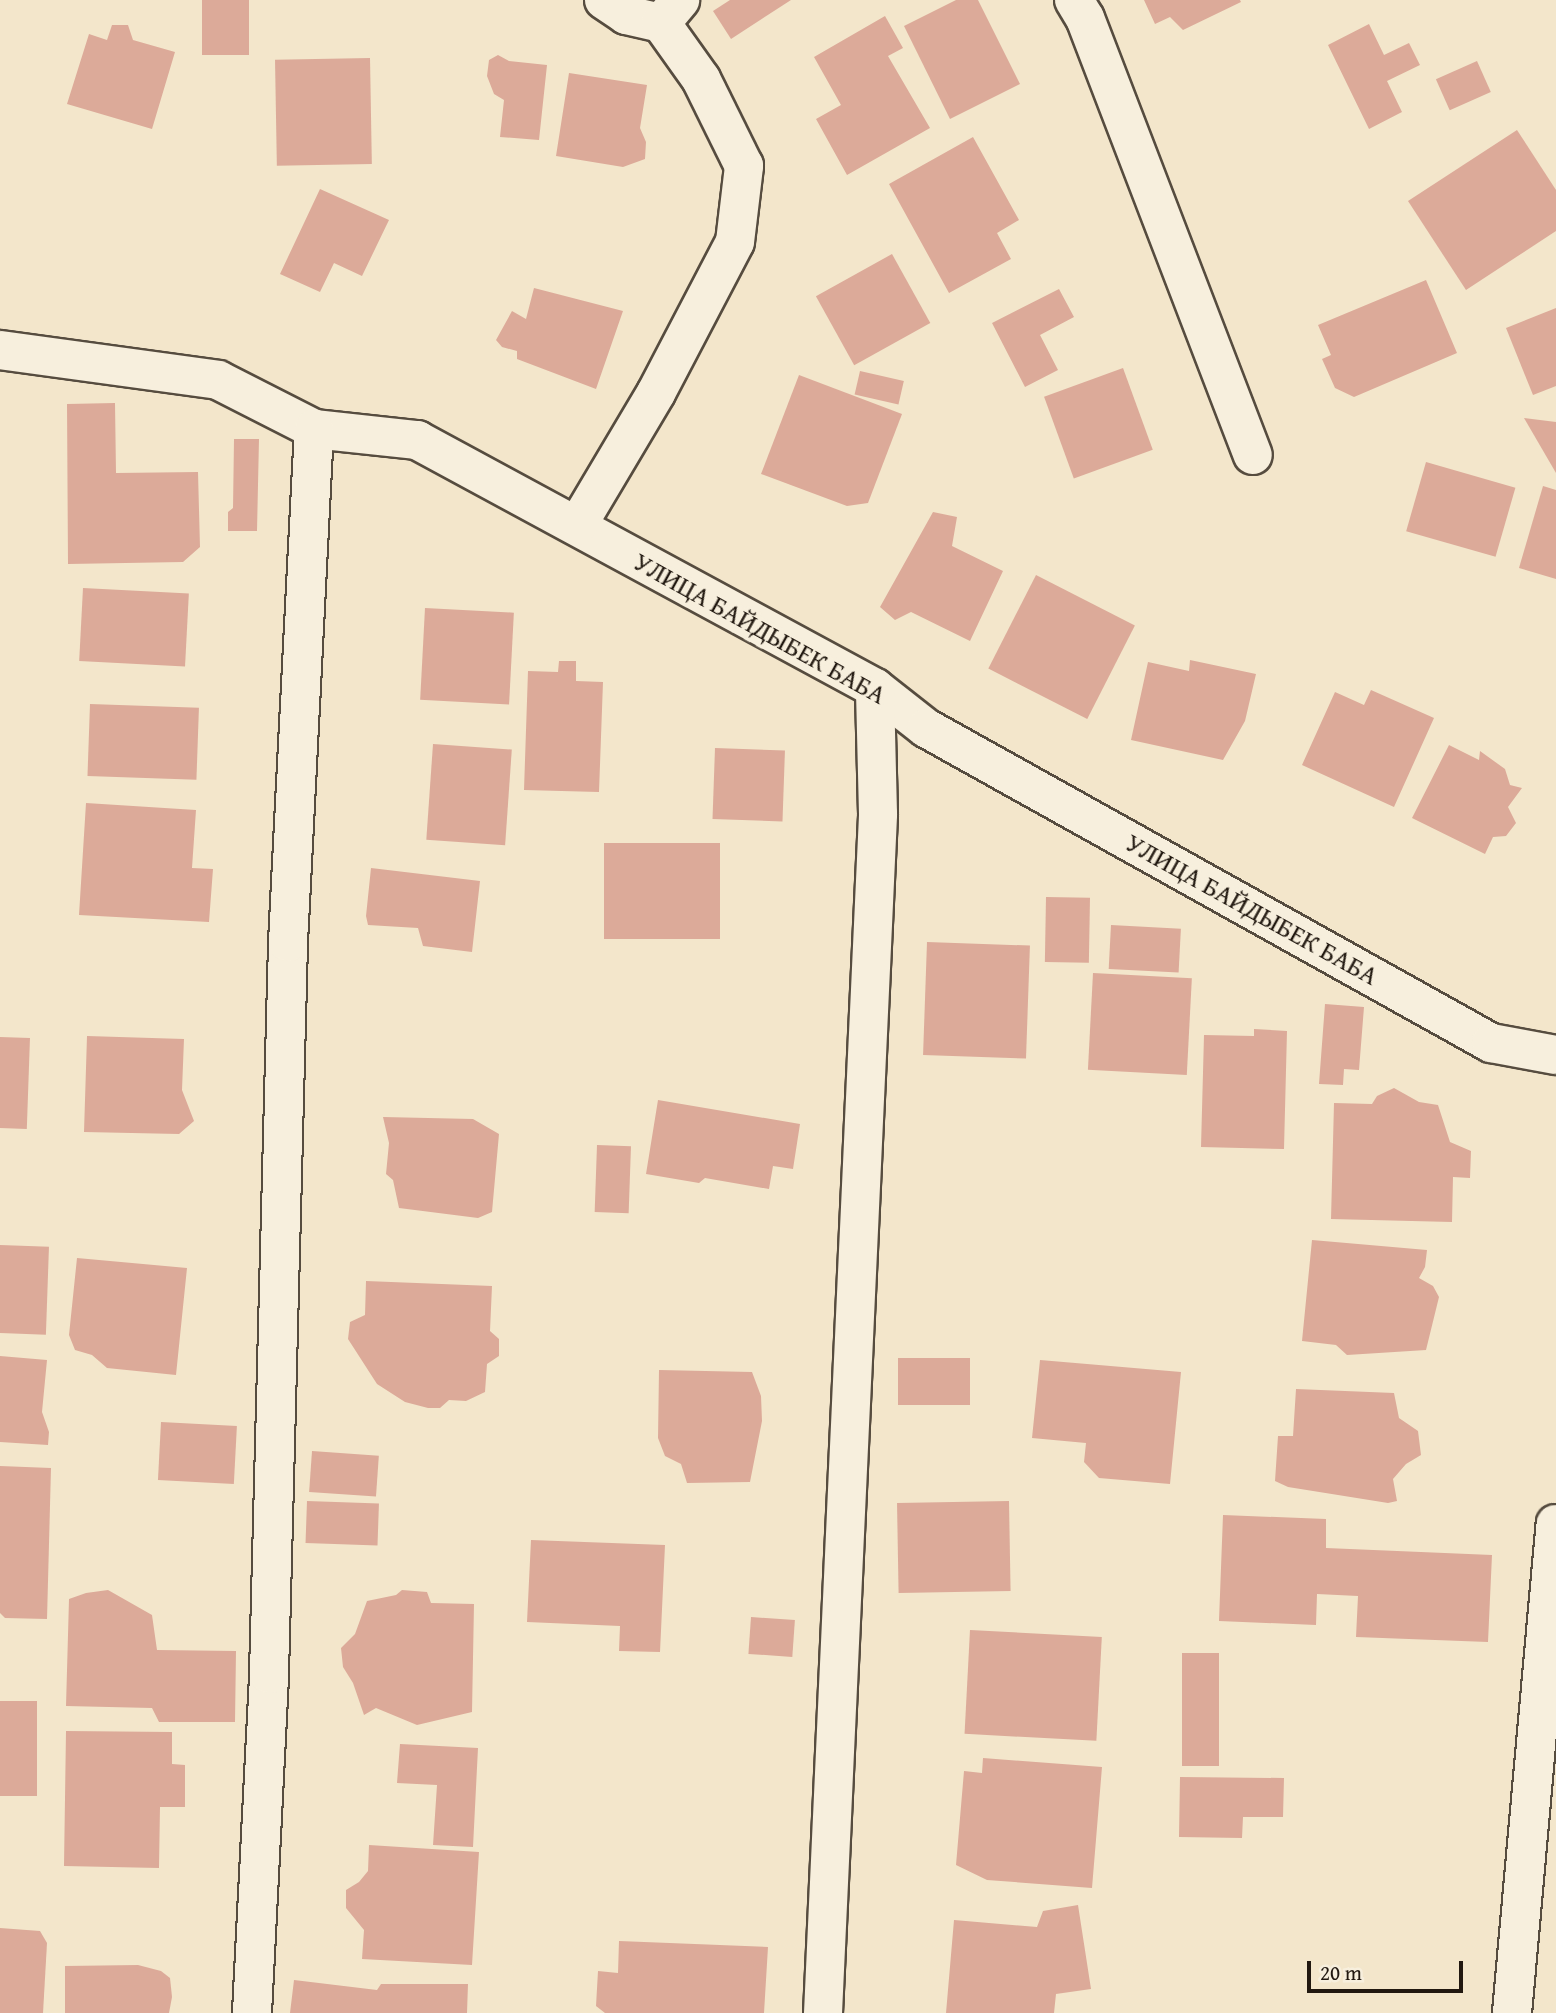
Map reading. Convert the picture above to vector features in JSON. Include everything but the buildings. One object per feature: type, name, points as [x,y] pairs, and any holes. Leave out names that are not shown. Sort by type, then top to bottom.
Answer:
[{"type":"street","points":[[577,526],[656,393],[735,242],[744,166],[670,12],[626,15],[604,0]]},
{"type":"street","points":[[1074,0],[1085,18],[1253,455]]},
{"type":"street","name":"УЛИЦА БАЙДЫБЕК БАБА","points":[[0,350],[218,380],[314,429],[417,440],[875,688],[926,728],[1492,1042],[1556,1055]]},
{"type":"street","points":[[252,2013],[269,1674],[288,942],[314,429]]},
{"type":"street","points":[[823,2013],[878,814],[875,688]]},
{"type":"street","points":[[1512,2013],[1556,1524]]}]
